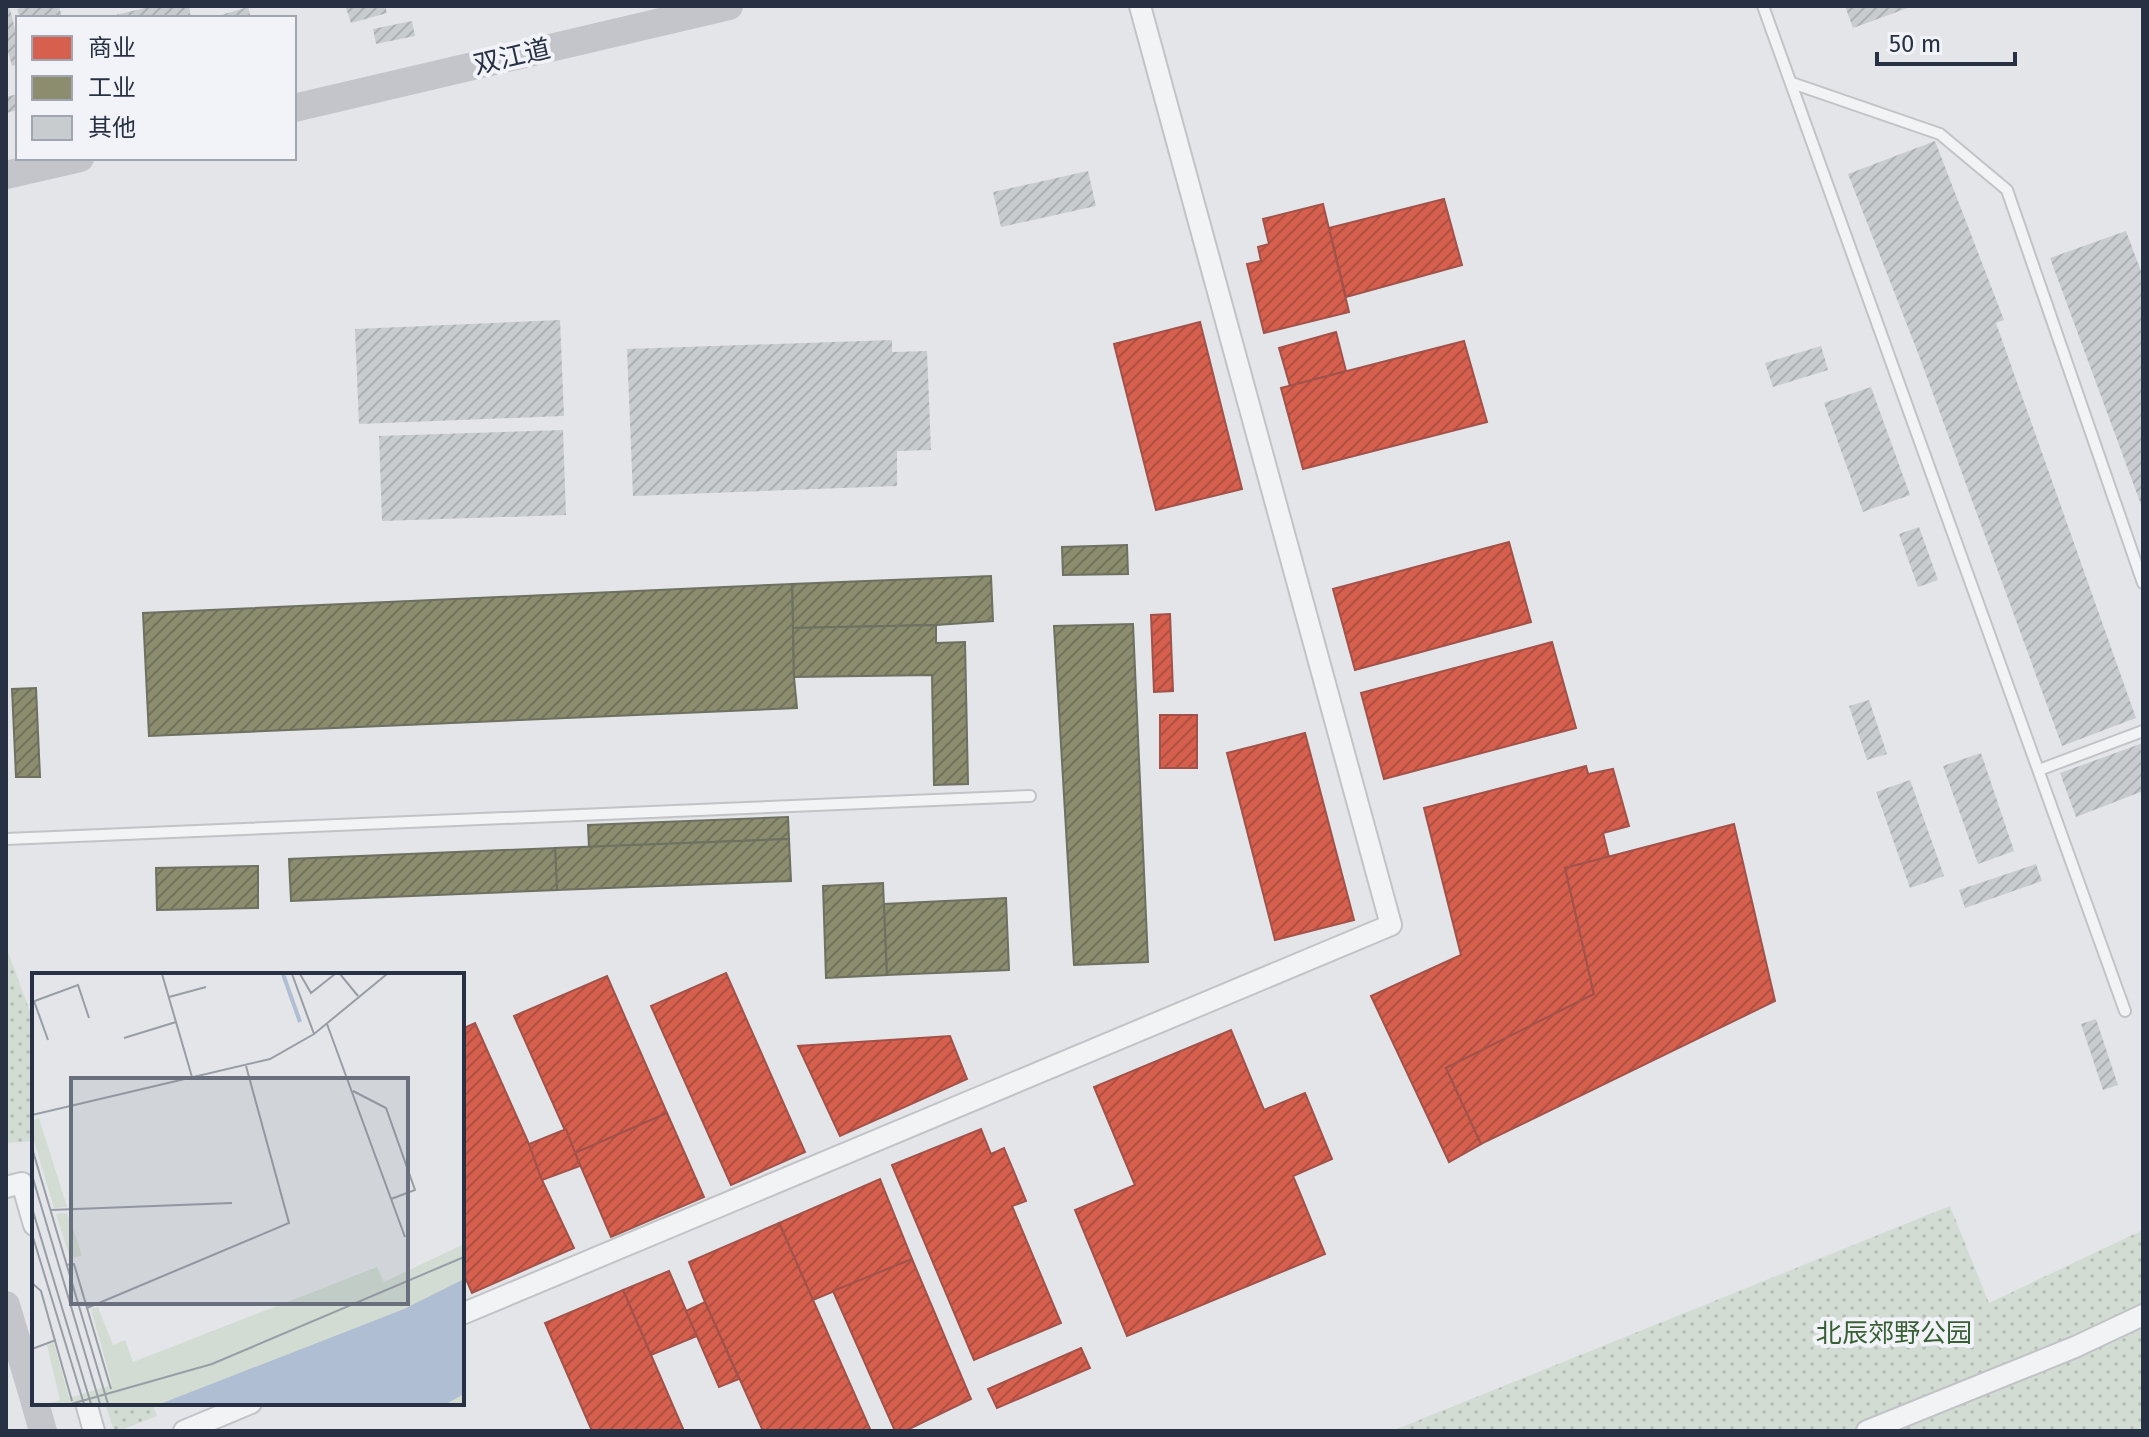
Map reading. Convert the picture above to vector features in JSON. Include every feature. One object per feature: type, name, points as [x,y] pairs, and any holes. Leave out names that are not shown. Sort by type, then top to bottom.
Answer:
[{"type":"main road","name":"双江道","points":[[296,108],[729,6]]},
{"type":"main road","points":[[6,175],[71,160]]},
{"type":"main road","points":[[6,1305],[32,1394]]},
{"type":"main road","points":[[35,1405],[43,1431]]},
{"type":"street","points":[[464,1313],[1391,925],[1140,6]]},
{"type":"street","points":[[6,1187],[22,1183],[32,1218]]},
{"type":"street","points":[[1867,1431],[2075,1347],[2143,1315]]},
{"type":"street","points":[[87,1405],[94,1431]]},
{"type":"street","points":[[184,1431],[246,1405]]},
{"type":"lane","points":[[1763,6],[2125,1011]]},
{"type":"lane","points":[[1792,83],[1940,134],[2007,190],[2143,583]]},
{"type":"lane","points":[[2039,770],[2143,731]]},
{"type":"lane","points":[[6,839],[1030,796]]},
{"type":"green space","points":[[6,947],[32,1017],[32,1141],[6,1143]]},
{"type":"green space","name":"北辰郊野公园","points":[[1950,1206],[1989,1303],[2143,1230],[2143,1431],[1392,1431]]},
{"type":"green space","points":[[106,1405],[153,1405],[157,1416],[114,1431]]},
{"type":"building: 商业","points":[[1444,199],[1462,265],[1346,297],[1329,228]]},
{"type":"building: 商业","points":[[1323,204],[1349,312],[1264,333],[1247,264],[1261,261],[1258,247],[1269,244],[1263,219]]},
{"type":"building: 商业","points":[[1200,322],[1242,489],[1156,510],[1114,344]]},
{"type":"building: 商业","points":[[1336,332],[1346,371],[1290,386],[1279,348]]},
{"type":"building: 商业","points":[[1464,341],[1487,422],[1303,469],[1281,388]]},
{"type":"building: 商业","points":[[1509,542],[1531,622],[1355,670],[1333,589]]},
{"type":"building: 商业","points":[[1170,614],[1173,691],[1154,692],[1151,615]]},
{"type":"building: 商业","points":[[1552,642],[1576,728],[1384,779],[1361,693]]},
{"type":"building: 商业","points":[[1160,715],[1197,715],[1197,768],[1160,768]]},
{"type":"building: 商业","points":[[1305,733],[1354,920],[1275,940],[1227,753]]},
{"type":"building: 商业","points":[[1586,766],[1588,774],[1613,769],[1629,826],[1603,833],[1609,857],[1565,868],[1594,994],[1446,1068],[1481,1144],[1449,1162],[1371,996],[1461,955],[1424,808]]},
{"type":"building: 商业","points":[[1734,824],[1775,1001],[1481,1144],[1446,1068],[1594,994],[1565,868]]},
{"type":"building: 商业","points":[[726,973],[805,1152],[731,1185],[651,1006]]},
{"type":"building: 商业","points":[[607,976],[667,1113],[575,1153],[514,1016]]},
{"type":"building: 商业","points":[[475,1023],[574,1248],[472,1293],[464,1275],[464,1028]]},
{"type":"building: 商业","points":[[1231,1030],[1264,1110],[1305,1093],[1332,1159],[1293,1176],[1325,1254],[1127,1336],[1075,1210],[1135,1185],[1094,1087]]},
{"type":"building: 商业","points":[[950,1036],[967,1079],[840,1136],[798,1046]]},
{"type":"building: 商业","points":[[667,1113],[704,1197],[611,1237],[575,1153]]},
{"type":"building: 商业","points":[[566,1129],[580,1166],[542,1180],[529,1144]]},
{"type":"building: 商业","points":[[981,1129],[991,1154],[1004,1148],[1026,1201],[1012,1206],[1061,1323],[974,1360],[892,1165]]},
{"type":"building: 商业","points":[[880,1179],[912,1259],[813,1300],[779,1223]]},
{"type":"building: 商业","points":[[779,1223],[870,1429],[866,1431],[763,1431],[705,1302],[689,1262]]},
{"type":"building: 商业","points":[[912,1259],[971,1399],[905,1431],[895,1431],[833,1291]]},
{"type":"building: 商业","points":[[669,1271],[697,1336],[651,1355],[623,1290]]},
{"type":"building: 商业","points":[[623,1290],[684,1431],[592,1431],[545,1323]]},
{"type":"building: 商业","points":[[705,1302],[739,1379],[719,1387],[686,1311]]},
{"type":"building: 商业","points":[[1081,1348],[1090,1368],[997,1408],[988,1389]]},
{"type":"building: 工业","points":[[1127,545],[1128,574],[1063,575],[1062,547]]},
{"type":"building: 工业","points":[[991,576],[993,621],[793,628],[792,584]]},
{"type":"building: 工业","points":[[792,584],[797,708],[149,736],[143,613]]},
{"type":"building: 工业","points":[[1133,624],[1148,962],[1074,965],[1054,626]]},
{"type":"building: 工业","points":[[936,625],[936,643],[965,642],[968,784],[934,785],[932,675],[794,677],[793,628]]},
{"type":"building: 工业","points":[[36,688],[40,777],[16,777],[12,689]]},
{"type":"building: 工业","points":[[788,817],[789,839],[589,847],[588,825]]},
{"type":"building: 工业","points":[[789,839],[791,881],[557,890],[555,848]]},
{"type":"building: 工业","points":[[555,848],[557,890],[291,901],[289,859]]},
{"type":"building: 工业","points":[[258,866],[258,908],[157,910],[156,868]]},
{"type":"building: 工业","points":[[883,883],[887,975],[826,978],[823,886]]},
{"type":"building: 工业","points":[[1006,898],[1009,970],[887,975],[884,904]]},
{"type":"building: 其他","points":[[6,6],[9,6],[16,32],[16,65],[12,66],[6,44]]},
{"type":"building: 其他","points":[[59,6],[62,16],[19,16],[17,9]]},
{"type":"building: 其他","points":[[153,6],[189,6],[191,16],[111,16]]},
{"type":"building: 其他","points":[[385,6],[387,13],[351,23],[346,8]]},
{"type":"building: 其他","points":[[1845,6],[1913,6],[1853,28]]},
{"type":"building: 其他","points":[[248,7],[250,16],[221,16]]},
{"type":"building: 其他","points":[[412,21],[415,36],[376,44],[373,29]]},
{"type":"building: 其他","points":[[16,94],[16,110],[6,113],[6,97]]},
{"type":"building: 其他","points":[[1935,141],[2004,320],[1996,323],[2136,718],[2062,746],[1918,353],[1848,174]]},
{"type":"building: 其他","points":[[1088,171],[1096,206],[1001,227],[993,192]]},
{"type":"building: 其他","points":[[2126,231],[2143,277],[2143,510],[2050,258]]},
{"type":"building: 其他","points":[[560,320],[564,416],[359,424],[355,329]]},
{"type":"building: 其他","points":[[892,340],[892,352],[927,351],[931,450],[897,451],[897,486],[633,496],[627,349]]},
{"type":"building: 其他","points":[[1821,346],[1828,370],[1773,387],[1765,363]]},
{"type":"building: 其他","points":[[1871,387],[1910,495],[1863,512],[1824,403]]},
{"type":"building: 其他","points":[[563,430],[566,515],[382,521],[379,436]]},
{"type":"building: 其他","points":[[1919,527],[1938,580],[1918,587],[1899,534]]},
{"type":"building: 其他","points":[[1869,700],[1887,754],[1867,760],[1849,706]]},
{"type":"building: 其他","points":[[2143,743],[2143,791],[2076,817],[2060,773]]},
{"type":"building: 其他","points":[[1981,753],[2014,851],[1978,864],[1943,766]]},
{"type":"building: 其他","points":[[1910,780],[1944,876],[1910,888],[1876,792]]},
{"type":"building: 其他","points":[[2036,864],[2042,881],[1965,908],[1959,890]]},
{"type":"building: 其他","points":[[2096,1019],[2118,1085],[2103,1090],[2081,1024]]}]
